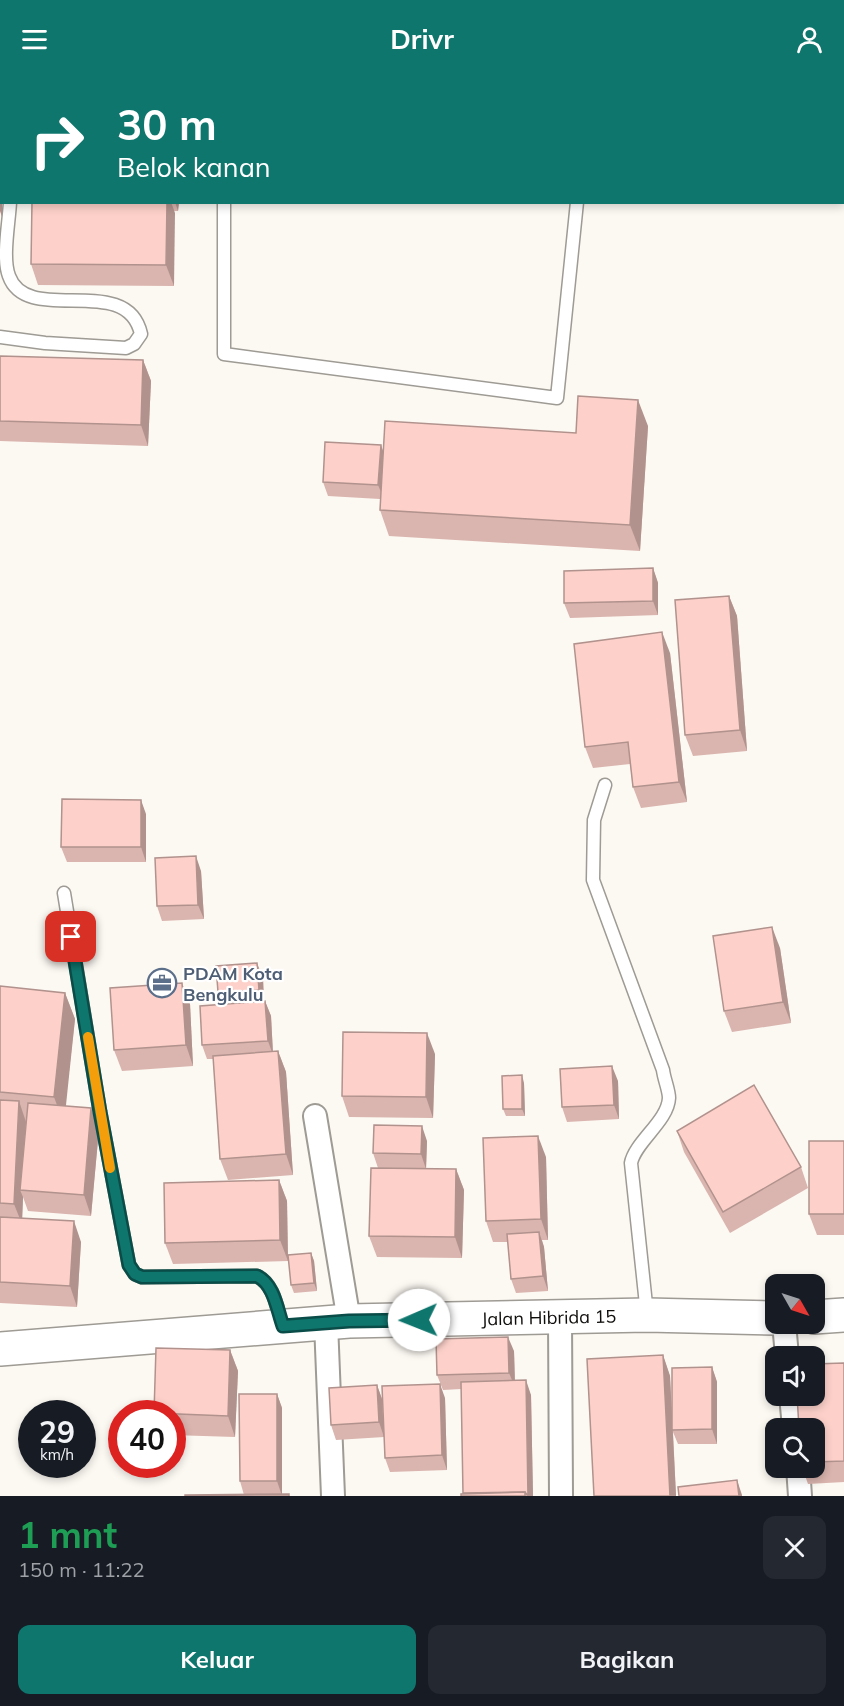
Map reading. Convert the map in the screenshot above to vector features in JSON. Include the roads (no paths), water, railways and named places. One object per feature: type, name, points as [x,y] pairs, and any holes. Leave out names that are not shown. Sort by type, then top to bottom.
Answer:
[{"type":"street","points":[[315,1116],[337,1322],[333,1496]]},
{"type":"street","name":"Jalan Hibrida 15","points":[[0,1349],[337,1322],[647,1315],[765,1318]]},
{"type":"street","points":[[825,1316],[844,1315]]},
{"type":"street","points":[[560,1318],[561,1496]]},
{"type":"street","points":[[799,1478],[800,1496]]},
{"type":"lane","points":[[0,337],[45,343],[126,348],[134,344],[141,334],[138,322],[130,312],[112,303],[54,300],[20,291],[10,280],[6,268],[10,204]]},
{"type":"lane","points":[[224,204],[224,354],[556,398],[576,204]]},
{"type":"lane","points":[[604,785],[594,820],[593,880],[663,1070],[669,1099],[658,1123],[633,1155],[631,1163],[647,1315]]},
{"type":"lane","points":[[64,893],[100,1112],[129,1265],[135,1274],[142,1277],[257,1276],[269,1286],[283,1326]]},
{"type":"place","name":"PDAM Kota Bengkulu","points":[[162,983]]}]
